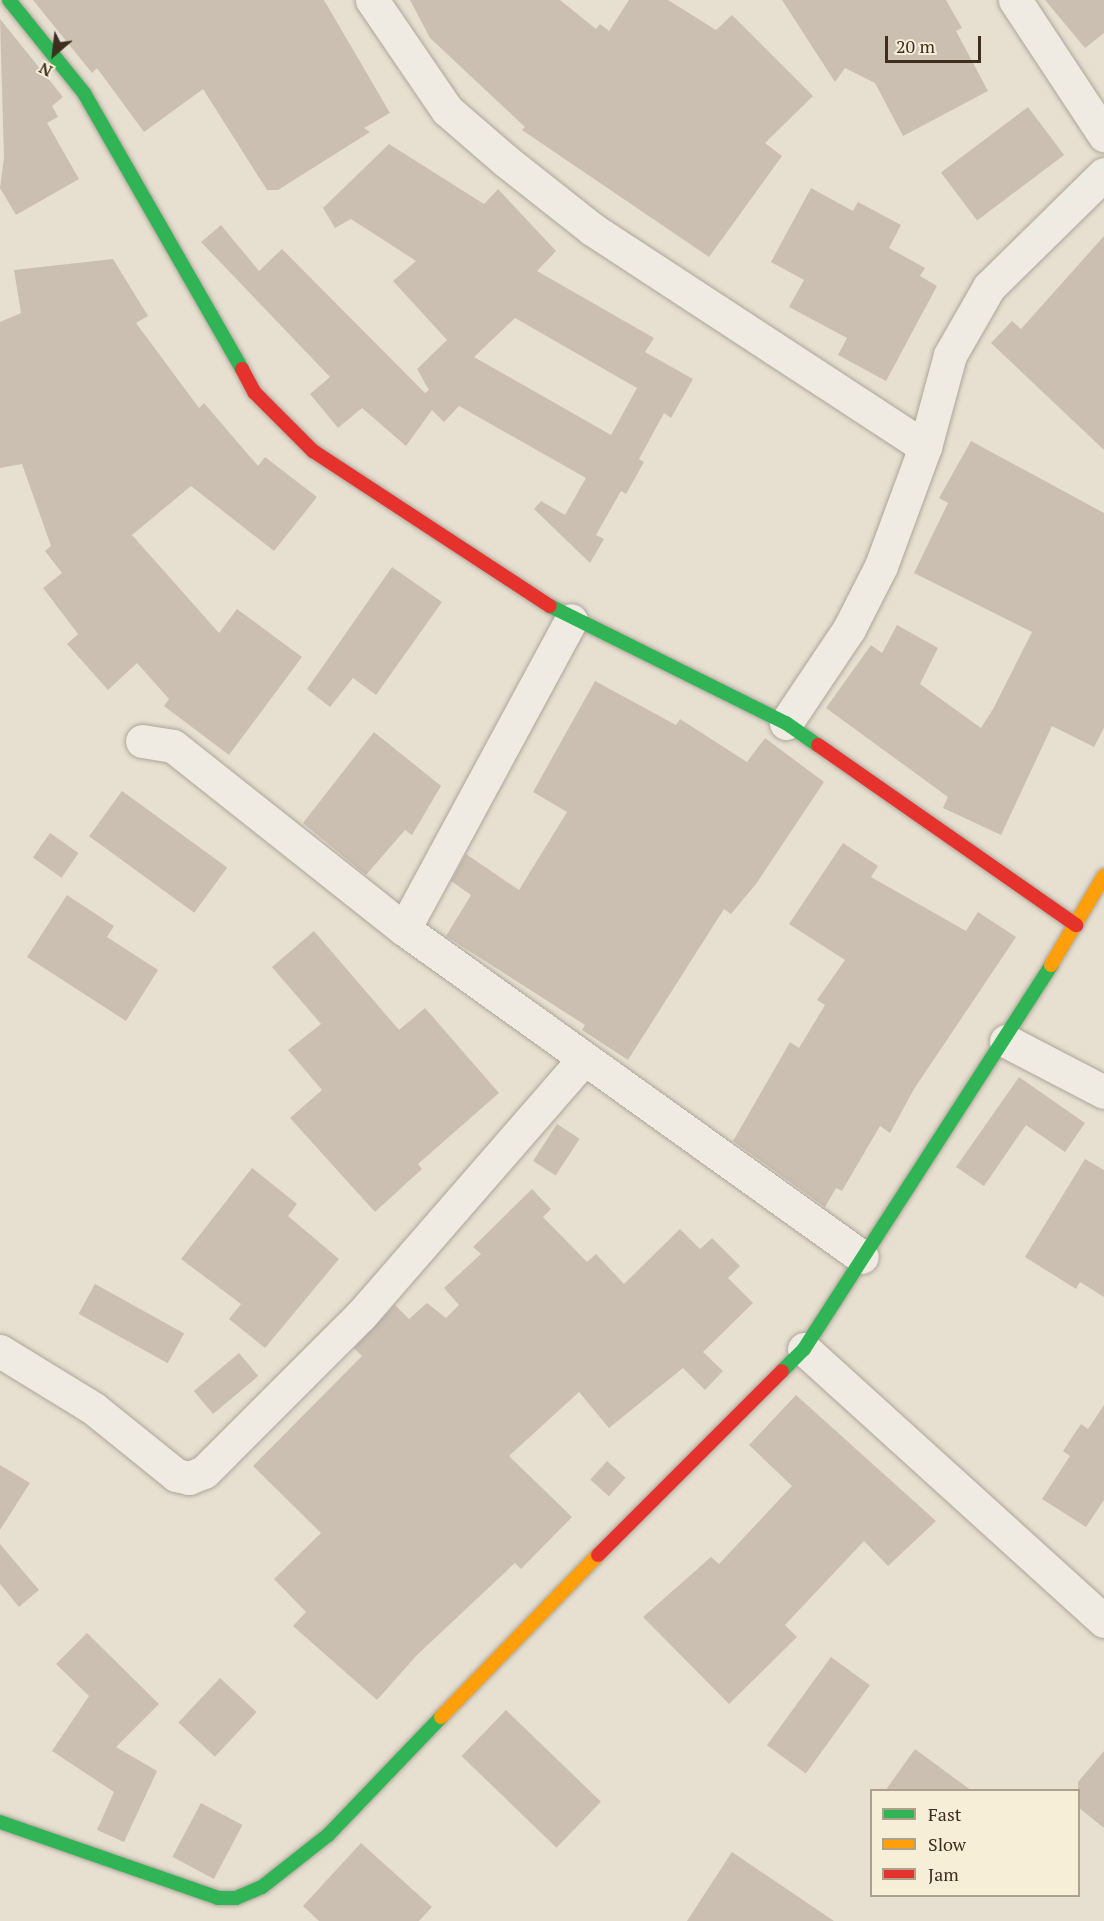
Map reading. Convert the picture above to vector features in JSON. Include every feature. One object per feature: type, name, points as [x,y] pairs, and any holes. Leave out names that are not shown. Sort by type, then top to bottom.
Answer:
[{"type":"street","points":[[9,0],[84,93],[144,191],[255,393],[283,425],[313,451],[571,620],[786,723],[1077,925]]},
{"type":"street","points":[[372,0],[447,110],[506,161],[592,229],[925,447]]},
{"type":"street","points":[[1015,0],[1104,135]]},
{"type":"street","points":[[786,723],[849,629],[881,566],[925,447],[950,355],[989,287],[1104,174]]},
{"type":"street","points":[[404,929],[571,620]]},
{"type":"street","points":[[142,741],[173,746],[404,929],[582,1061],[862,1257]]},
{"type":"street","points":[[0,1822],[218,1898],[236,1898],[262,1887],[328,1836],[393,1771],[474,1679],[804,1348],[1006,1041],[1077,925],[1104,876]]},
{"type":"street","points":[[1006,1041],[1104,1092]]},
{"type":"street","points":[[0,1351],[93,1408],[177,1475],[189,1478],[204,1472],[362,1314],[582,1061]]},
{"type":"street","points":[[804,1348],[1104,1621]]},
{"type":"building","points":[[33,0],[324,0],[390,113],[364,128],[370,132],[278,190],[267,190],[203,89],[144,132],[97,68],[92,73]]},
{"type":"building","points":[[410,0],[560,0],[596,29],[600,24],[609,31],[629,0],[668,0],[716,30],[732,15],[813,96],[765,143],[782,156],[709,257],[522,130],[525,127],[430,38]]},
{"type":"building","points":[[782,0],[946,0],[962,28],[956,31],[988,91],[903,136],[875,83],[845,68],[835,82]]},
{"type":"building","points":[[1045,0],[1104,0],[1104,33],[1085,48]]},
{"type":"building","points":[[0,19],[63,97],[52,106],[58,117],[47,123],[79,179],[16,215],[0,188],[4,158]]},
{"type":"building","points":[[1028,107],[1064,155],[977,221],[941,173]]},
{"type":"building","points":[[389,144],[484,204],[498,189],[556,251],[537,271],[654,338],[645,352],[693,379],[671,418],[664,413],[639,459],[644,462],[626,494],[621,491],[596,535],[604,539],[590,563],[534,509],[541,501],[565,515],[586,478],[459,406],[444,422],[432,410],[406,446],[362,408],[338,428],[310,394],[330,377],[201,242],[221,225],[259,271],[282,249],[425,393],[429,390],[417,369],[447,340],[393,281],[416,261],[351,219],[335,228],[323,208]],"holes":[[[515,318],[637,388],[611,435],[474,357]]]},
{"type":"building","points":[[811,188],[853,211],[858,202],[901,225],[889,248],[925,268],[920,276],[937,286],[886,381],[838,355],[847,338],[789,307],[804,280],[771,262]]},
{"type":"building","points":[[1104,236],[1104,450],[991,343],[1012,321],[1021,329]]},
{"type":"building","points":[[113,259],[148,316],[136,323],[199,408],[204,403],[258,466],[265,457],[317,497],[274,551],[191,486],[132,535],[219,633],[237,609],[302,657],[229,755],[164,706],[169,699],[137,663],[108,690],[67,644],[78,634],[43,588],[62,573],[45,551],[51,546],[22,464],[0,468],[0,322],[21,313],[14,270]]},
{"type":"building","points":[[971,441],[1104,513],[1104,728],[1094,747],[1052,726],[1001,835],[943,808],[948,797],[826,708],[871,645],[882,653],[897,625],[938,648],[920,684],[981,728],[993,709],[1032,632],[914,573],[948,503],[939,498]]},
{"type":"building","points":[[392,567],[442,602],[376,695],[353,678],[330,707],[307,689]]},
{"type":"building","points":[[595,681],[676,725],[680,719],[747,762],[765,738],[824,782],[756,884],[731,914],[724,909],[628,1060],[582,1030],[585,1025],[446,936],[471,895],[451,881],[466,854],[519,890],[567,812],[533,792]]},
{"type":"building","points":[[374,732],[441,786],[412,835],[405,830],[366,875],[303,823]]},
{"type":"building","points":[[122,791],[227,867],[194,913],[89,836]]},
{"type":"building","points":[[50,833],[79,853],[61,878],[33,858]]},
{"type":"building","points":[[843,843],[878,866],[871,877],[966,931],[978,912],[1016,937],[914,1089],[890,1133],[880,1126],[842,1191],[836,1188],[825,1207],[733,1141],[790,1042],[799,1048],[825,1005],[817,1000],[845,960],[789,924]]},
{"type":"building","points":[[67,895],[114,926],[107,937],[158,970],[126,1021],[27,957]]},
{"type":"building","points":[[314,931],[399,1030],[425,1008],[499,1093],[418,1164],[422,1169],[375,1212],[290,1118],[322,1090],[288,1050],[321,1024],[272,967]]},
{"type":"building","points":[[1019,1077],[1085,1123],[1065,1152],[1026,1125],[984,1186],[956,1167]]},
{"type":"building","points":[[557,1124],[580,1139],[556,1176],[533,1161]]},
{"type":"building","points":[[1085,1159],[1104,1170],[1104,1297],[1080,1282],[1076,1289],[1025,1257]]},
{"type":"building","points":[[252,1168],[297,1204],[288,1216],[339,1259],[265,1348],[229,1319],[241,1304],[181,1259]]},
{"type":"building","points":[[532,1189],[551,1209],[543,1217],[587,1262],[596,1254],[624,1284],[680,1229],[700,1249],[712,1238],[740,1266],[728,1278],[753,1303],[703,1352],[723,1371],[705,1390],[683,1368],[609,1428],[579,1392],[509,1456],[572,1517],[521,1569],[515,1563],[417,1655],[377,1700],[293,1626],[306,1612],[274,1579],[321,1533],[253,1466],[362,1356],[354,1348],[395,1305],[409,1319],[427,1303],[446,1318],[459,1305],[444,1288],[481,1254],[473,1247]]},
{"type":"building","points":[[95,1284],[184,1333],[168,1363],[79,1314]]},
{"type":"building","points":[[239,1353],[258,1376],[213,1414],[194,1391]]},
{"type":"building","points":[[796,1395],[936,1521],[888,1566],[864,1541],[785,1625],[797,1637],[729,1704],[643,1617],[711,1557],[719,1564],[792,1486],[749,1445]]},
{"type":"building","points":[[1104,1405],[1104,1500],[1086,1527],[1042,1499],[1070,1456],[1063,1451],[1081,1424],[1088,1429]]},
{"type":"building","points":[[607,1461],[626,1478],[609,1496],[590,1480]]},
{"type":"building","points":[[0,1465],[30,1483],[0,1530]]},
{"type":"building","points":[[0,1544],[39,1590],[19,1607],[0,1584]]},
{"type":"building","points":[[87,1633],[159,1704],[116,1747],[157,1771],[124,1842],[97,1830],[114,1792],[52,1751],[89,1696],[56,1664]]},
{"type":"building","points":[[831,1657],[870,1685],[806,1773],[767,1745]]},
{"type":"building","points":[[220,1678],[257,1712],[215,1757],[178,1723]]},
{"type":"building","points":[[506,1710],[601,1802],[556,1848],[462,1756]]},
{"type":"building","points":[[915,1749],[969,1789],[886,1789]]},
{"type":"building","points":[[1104,1751],[1104,1828],[1080,1809],[1078,1782]]},
{"type":"building","points":[[201,1803],[242,1825],[214,1879],[172,1857]]},
{"type":"building","points":[[361,1843],[432,1907],[419,1921],[319,1921],[303,1906]]},
{"type":"building","points":[[732,1852],[834,1921],[687,1921]]},
{"type":"traffic: fast","points":[[9,0],[84,93],[242,369]]},
{"type":"traffic: fast","points":[[550,606],[786,723],[818,745]]},
{"type":"traffic: fast","points":[[782,1371],[804,1349],[1051,965]]},
{"type":"traffic: fast","points":[[0,1822],[218,1898],[236,1898],[262,1887],[328,1835],[441,1717]]},
{"type":"traffic: slow","points":[[1051,965],[1104,876]]},
{"type":"traffic: slow","points":[[441,1717],[598,1555]]},
{"type":"traffic: jam","points":[[242,369],[255,393],[313,451],[550,606]]},
{"type":"traffic: jam","points":[[818,745],[1076,925]]},
{"type":"traffic: jam","points":[[598,1555],[782,1371]]}]
